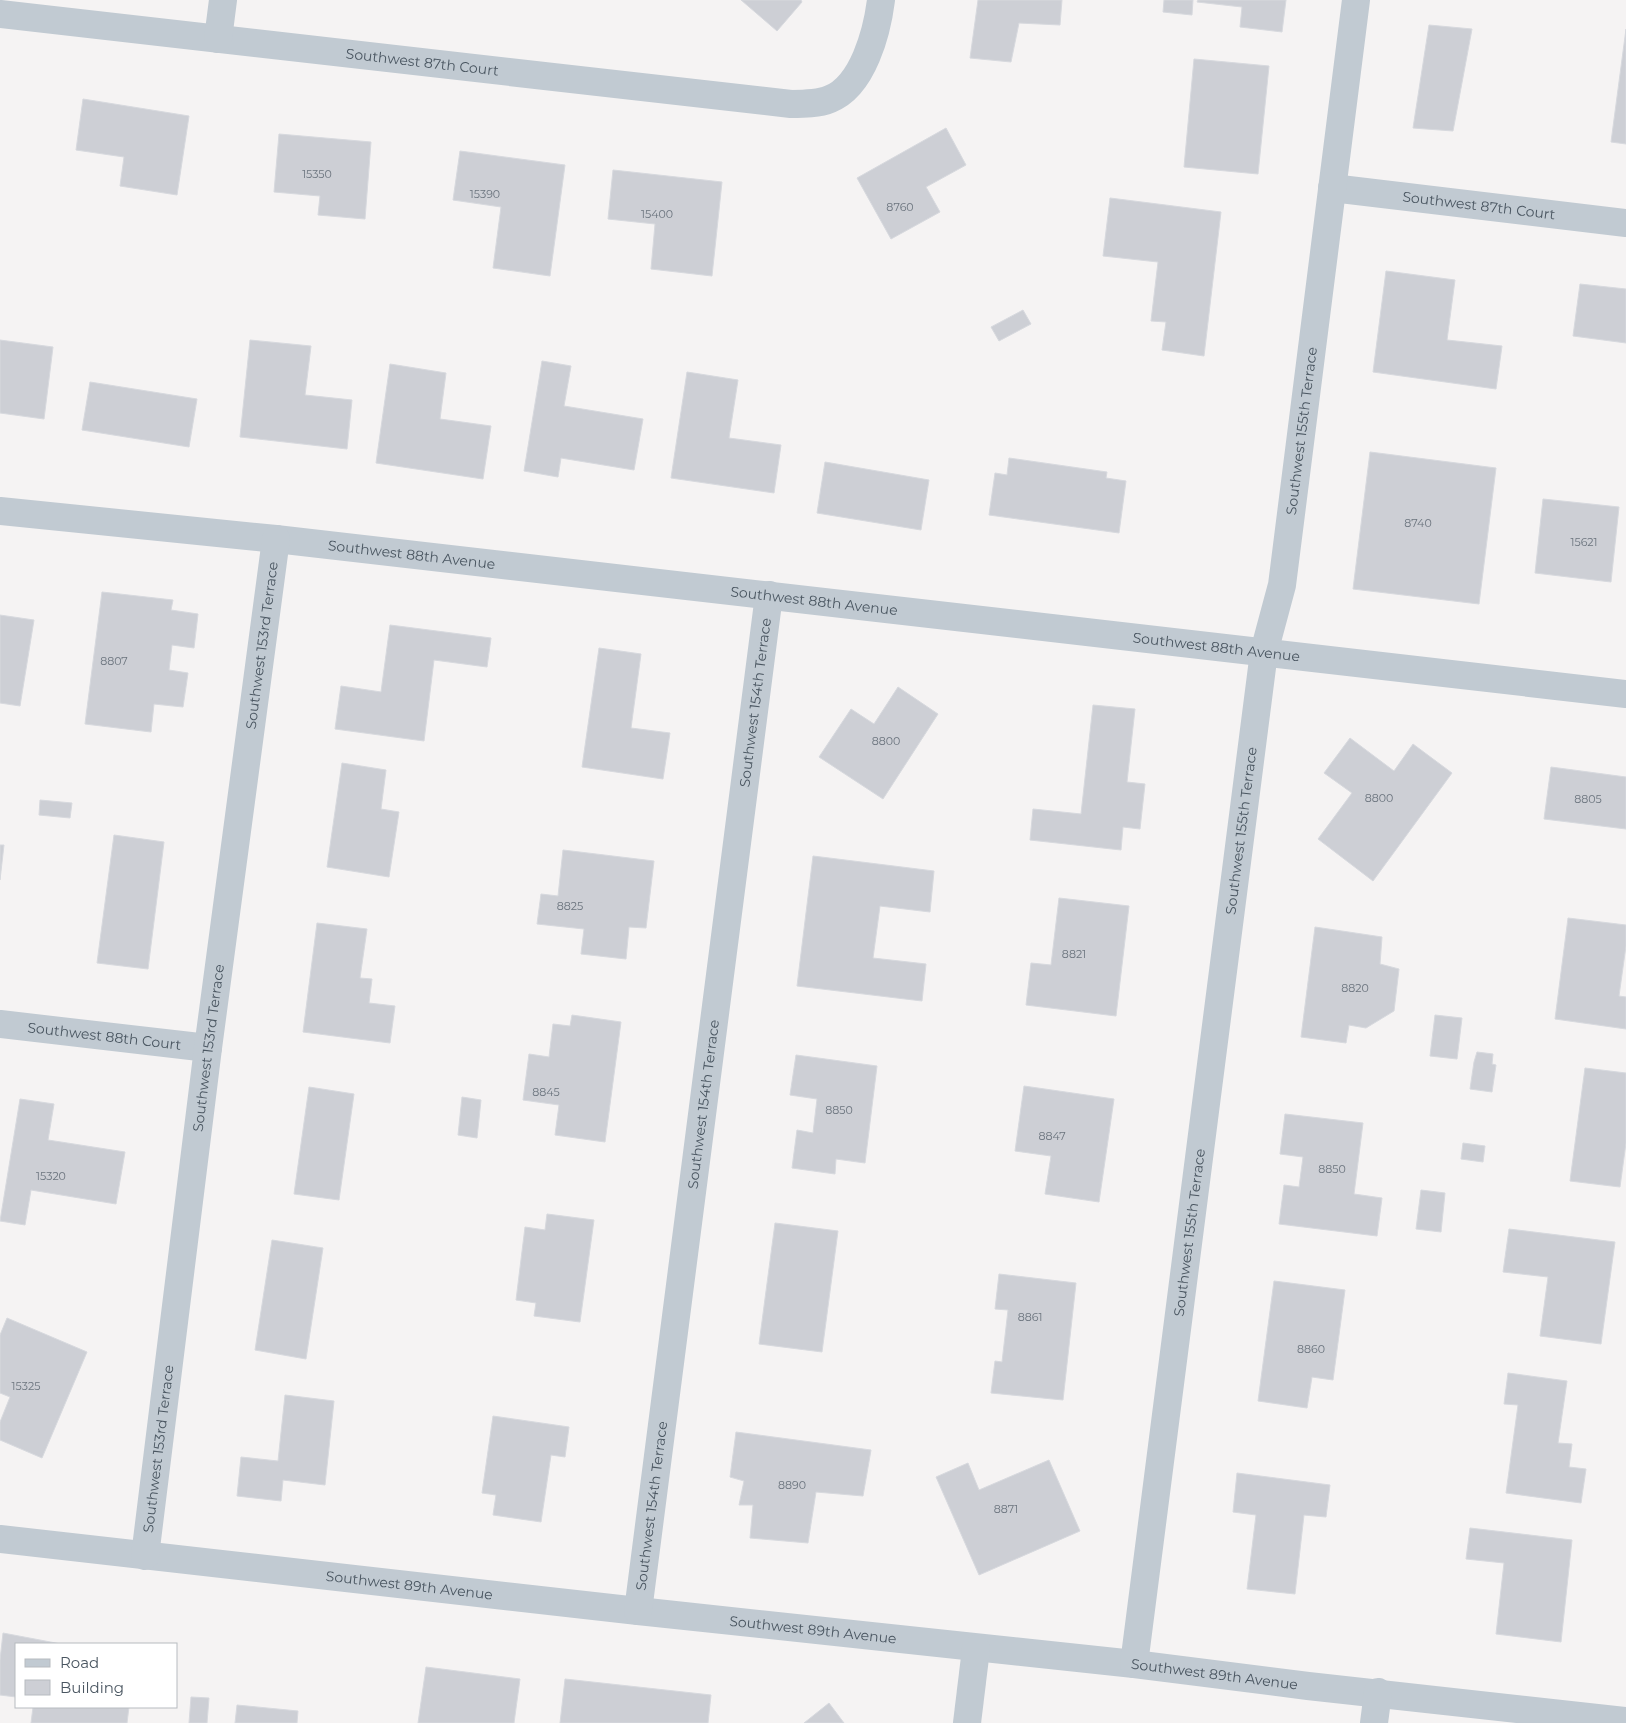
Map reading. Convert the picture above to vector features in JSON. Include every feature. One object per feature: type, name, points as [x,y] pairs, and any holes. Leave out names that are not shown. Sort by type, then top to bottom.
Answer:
[{"type":"street","points":[[218,39],[223,0]]},
{"type":"street","name":"Southwest 87th Court","points":[[0,14],[773,104],[813,103],[829,100],[842,93],[855,78],[866,57],[875,33],[881,0]]},
{"type":"street","name":"Southwest 155th Terrace","points":[[1134,1664],[1264,652],[1282,585],[1356,0]]},
{"type":"street","name":"Southwest 87th Court","points":[[1332,188],[1626,223]]},
{"type":"street","name":"Southwest 88th Avenue","points":[[0,511],[276,539],[1626,694]]},
{"type":"street","name":"Southwest 153rd Terrace","points":[[145,1556],[208,1048],[276,539]]},
{"type":"street","name":"Southwest 154th Terrace","points":[[638,1611],[769,596]]},
{"type":"street","name":"Southwest 88th Court","points":[[0,1024],[208,1048]]},
{"type":"street","name":"Southwest 89th Avenue","points":[[0,1539],[638,1611],[1134,1664],[1308,1686],[1378,1692],[1626,1721]]},
{"type":"street","points":[[967,1723],[976,1648]]},
{"type":"street","points":[[1374,1723],[1378,1692]]},
{"type":"building","points":[[741,0],[801,0],[802,2],[777,31]]},
{"type":"building","points":[[978,0],[1062,0],[1060,25],[1019,23],[1011,62],[970,58]]},
{"type":"building","points":[[1164,0],[1193,0],[1192,15],[1163,12]]},
{"type":"building","points":[[1198,0],[1286,0],[1282,32],[1240,27],[1242,7],[1197,2]]},
{"type":"building","points":[[1429,25],[1472,29],[1453,131],[1413,128]]},
{"type":"building","points":[[1626,29],[1626,144],[1611,142]]},
{"type":"building","points":[[1194,59],[1269,66],[1258,174],[1184,167]]},
{"type":"building","points":[[83,99],[189,116],[177,195],[120,186],[124,157],[76,150]]},
{"type":"building","points":[[946,128],[966,165],[926,187],[940,212],[891,239],[857,178]]},
{"type":"building","points":[[279,134],[371,142],[365,219],[318,215],[320,196],[274,192]]},
{"type":"building","points":[[460,151],[565,165],[550,276],[493,268],[501,207],[453,200]]},
{"type":"building","points":[[613,170],[722,182],[712,276],[651,269],[655,224],[608,219]]},
{"type":"building","points":[[1110,198],[1221,212],[1204,356],[1162,350],[1166,322],[1151,321],[1158,262],[1103,256]]},
{"type":"building","points":[[1386,271],[1455,280],[1447,340],[1502,346],[1496,389],[1373,372]]},
{"type":"building","points":[[1580,284],[1626,289],[1626,343],[1573,336]]},
{"type":"building","points":[[1023,310],[1031,324],[999,341],[991,327]]},
{"type":"building","points":[[0,340],[53,347],[44,419],[0,413]]},
{"type":"building","points":[[250,340],[311,346],[305,395],[352,400],[347,449],[240,437]]},
{"type":"building","points":[[542,361],[571,366],[564,406],[643,419],[634,470],[561,458],[558,477],[524,471]]},
{"type":"building","points":[[390,364],[446,373],[440,419],[491,426],[483,479],[376,463]]},
{"type":"building","points":[[687,372],[738,380],[729,438],[781,445],[774,493],[671,478]]},
{"type":"building","points":[[90,382],[197,399],[189,447],[82,430]]},
{"type":"building","points":[[1370,452],[1496,468],[1479,604],[1353,589]]},
{"type":"building","points":[[1009,458],[1107,472],[1106,478],[1126,481],[1119,533],[989,515],[995,473],[1007,475]]},
{"type":"building","points":[[825,462],[929,480],[921,530],[817,513]]},
{"type":"building","points":[[1543,499],[1619,507],[1611,582],[1535,573]]},
{"type":"building","points":[[102,592],[173,600],[171,610],[198,614],[194,648],[172,645],[169,670],[188,673],[183,707],[154,704],[151,732],[85,724]]},
{"type":"building","points":[[0,615],[34,620],[20,706],[0,703]]},
{"type":"building","points":[[390,625],[491,638],[487,667],[434,660],[424,741],[335,729],[341,686],[381,692]]},
{"type":"building","points":[[599,648],[641,654],[631,728],[670,733],[663,779],[582,767]]},
{"type":"building","points":[[898,687],[938,714],[883,799],[819,757],[851,709],[874,724]]},
{"type":"building","points":[[1093,705],[1135,709],[1127,782],[1145,784],[1140,829],[1123,827],[1121,850],[1030,840],[1033,809],[1081,814]]},
{"type":"building","points":[[1350,738],[1394,771],[1413,744],[1452,773],[1373,881],[1318,839],[1352,793],[1324,773]]},
{"type":"building","points":[[342,763],[386,770],[381,809],[399,812],[389,877],[327,867]]},
{"type":"building","points":[[1551,767],[1626,777],[1626,829],[1544,819]]},
{"type":"building","points":[[40,800],[72,803],[70,818],[39,815]]},
{"type":"building","points":[[114,835],[164,842],[148,969],[97,963]]},
{"type":"building","points":[[0,845],[4,845],[0,880]]},
{"type":"building","points":[[563,850],[654,861],[646,928],[629,927],[626,959],[581,954],[584,929],[537,924],[541,894],[558,896]]},
{"type":"building","points":[[813,856],[934,871],[930,912],[880,906],[873,958],[926,964],[922,1001],[797,986]]},
{"type":"building","points":[[1059,898],[1129,906],[1116,1016],[1026,1005],[1031,963],[1051,965]]},
{"type":"building","points":[[1568,918],[1626,925],[1626,946],[1619,996],[1626,997],[1626,1029],[1555,1019]]},
{"type":"building","points":[[317,923],[367,929],[360,978],[372,979],[369,1003],[395,1006],[390,1043],[303,1032]]},
{"type":"building","points":[[1315,927],[1382,937],[1380,964],[1399,969],[1394,1011],[1366,1028],[1349,1025],[1346,1043],[1301,1037]]},
{"type":"building","points":[[572,1015],[621,1022],[605,1142],[555,1135],[559,1105],[523,1100],[529,1054],[549,1057],[553,1024],[570,1026]]},
{"type":"building","points":[[1435,1015],[1462,1018],[1457,1059],[1430,1056]]},
{"type":"building","points":[[1477,1052],[1493,1054],[1492,1064],[1496,1065],[1492,1092],[1470,1089]]},
{"type":"building","points":[[796,1055],[877,1066],[865,1163],[836,1159],[835,1174],[792,1168],[797,1130],[813,1133],[817,1099],[790,1095]]},
{"type":"building","points":[[1585,1068],[1626,1073],[1626,1143],[1620,1187],[1570,1181]]},
{"type":"building","points":[[1024,1086],[1114,1099],[1099,1202],[1045,1194],[1051,1156],[1015,1151]]},
{"type":"building","points":[[309,1087],[354,1094],[339,1200],[294,1194]]},
{"type":"building","points":[[462,1097],[481,1100],[477,1138],[458,1135]]},
{"type":"building","points":[[20,1099],[54,1104],[48,1140],[125,1152],[116,1204],[31,1190],[25,1225],[0,1221]]},
{"type":"building","points":[[1285,1114],[1363,1123],[1354,1194],[1382,1198],[1377,1236],[1279,1224],[1284,1185],[1299,1187],[1303,1157],[1280,1154]]},
{"type":"building","points":[[1463,1143],[1485,1146],[1483,1162],[1461,1159]]},
{"type":"building","points":[[1421,1190],[1445,1193],[1441,1232],[1416,1229]]},
{"type":"building","points":[[547,1214],[594,1220],[580,1322],[534,1316],[536,1303],[516,1300],[525,1227],[545,1230]]},
{"type":"building","points":[[775,1223],[838,1231],[822,1352],[759,1344]]},
{"type":"building","points":[[1509,1229],[1615,1242],[1601,1344],[1540,1336],[1548,1277],[1503,1272]]},
{"type":"building","points":[[272,1240],[323,1248],[306,1359],[255,1350]]},
{"type":"building","points":[[999,1274],[1076,1283],[1063,1400],[991,1393],[995,1361],[1002,1362],[1008,1310],[995,1309]]},
{"type":"building","points":[[1274,1281],[1345,1290],[1333,1380],[1312,1377],[1307,1408],[1258,1401]]},
{"type":"building","points":[[7,1318],[87,1352],[42,1458],[0,1440],[0,1422],[10,1397],[0,1393],[0,1335]]},
{"type":"building","points":[[1508,1373],[1567,1381],[1558,1443],[1572,1444],[1569,1467],[1586,1469],[1581,1503],[1506,1493],[1518,1405],[1504,1404]]},
{"type":"building","points":[[285,1395],[334,1401],[325,1485],[283,1480],[281,1501],[237,1496],[241,1457],[278,1461]]},
{"type":"building","points":[[493,1416],[569,1427],[565,1457],[551,1455],[541,1522],[493,1515],[496,1495],[482,1493]]},
{"type":"building","points":[[736,1432],[871,1450],[863,1496],[816,1492],[808,1543],[750,1538],[753,1505],[739,1505],[744,1481],[730,1477]]},
{"type":"building","points":[[1049,1460],[1080,1531],[979,1575],[936,1477],[968,1463],[979,1490]]},
{"type":"building","points":[[1237,1473],[1330,1485],[1326,1517],[1304,1515],[1295,1594],[1247,1589],[1256,1515],[1233,1512]]},
{"type":"building","points":[[1470,1528],[1572,1540],[1561,1642],[1496,1634],[1504,1563],[1466,1559]]},
{"type":"building","points":[[3,1633],[56,1643],[15,1643],[15,1697],[0,1695],[0,1660]]},
{"type":"building","points":[[426,1667],[520,1679],[514,1723],[418,1723]]},
{"type":"building","points":[[565,1679],[711,1695],[708,1723],[560,1723]]},
{"type":"building","points":[[191,1697],[209,1698],[207,1723],[189,1723]]},
{"type":"building","points":[[829,1703],[844,1723],[804,1723]]},
{"type":"building","points":[[237,1705],[298,1711],[297,1723],[235,1723]]},
{"type":"building","points":[[33,1708],[129,1708],[127,1723],[31,1723]]}]
